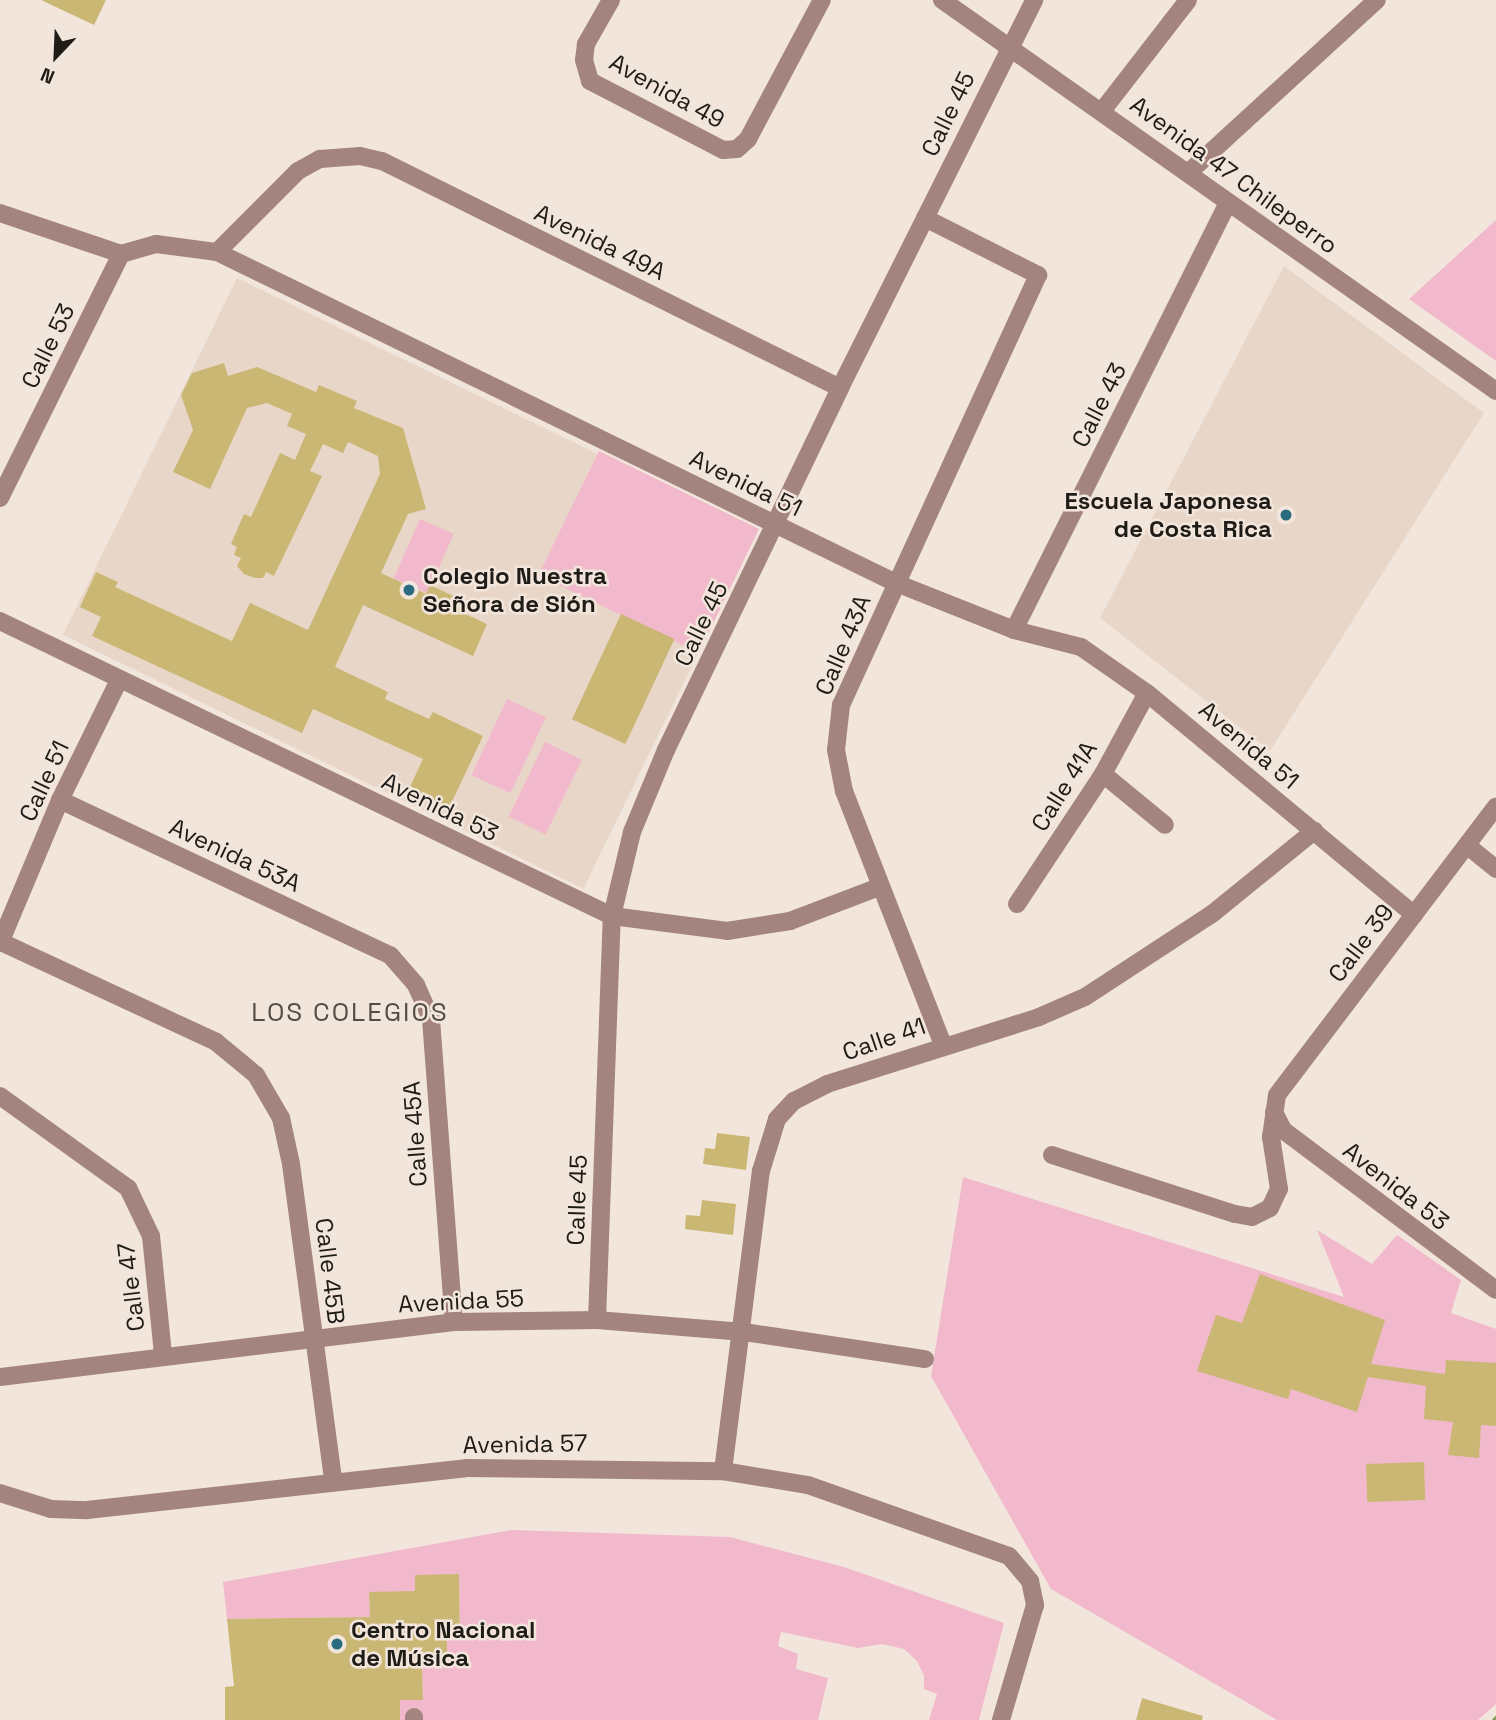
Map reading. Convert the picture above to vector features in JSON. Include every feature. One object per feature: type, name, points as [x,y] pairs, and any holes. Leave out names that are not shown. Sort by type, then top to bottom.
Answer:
[{"type":"street","name":"Avenida 49","points":[[611,0],[586,44],[584,60],[590,81],[723,150],[737,149],[748,139],[822,0]]},
{"type":"street","name":"Avenida 47 Chileperro","points":[[942,0],[1496,391]]},
{"type":"street","name":"Calle 45","points":[[597,1320],[612,916],[632,832],[666,750],[777,526],[840,388],[1009,45],[1034,0]]},
{"type":"street","points":[[1102,111],[1188,0]]},
{"type":"street","points":[[1188,173],[1377,0]]},
{"type":"street","name":"Avenida 49A","points":[[216,252],[298,171],[335,157],[382,162],[840,388]]},
{"type":"street","name":"Calle 43","points":[[1014,630],[1228,203]]},
{"type":"street","points":[[0,213],[121,254]]},
{"type":"street","name":"Calle 43A","points":[[925,218],[1038,275],[841,705],[836,751],[844,791],[879,887],[943,1045]]},
{"type":"street","name":"Avenida 51","points":[[121,254],[156,244],[216,252],[896,583],[1014,630],[1081,647],[1147,693],[1414,915]]},
{"type":"street","name":"Calle 53","points":[[0,498],[121,254]]},
{"type":"street","name":"Avenida 53","points":[[0,621],[612,916],[727,932],[790,921],[879,887]]},
{"type":"street","name":"Calle 51","points":[[0,943],[60,800],[119,680]]},
{"type":"street","name":"Calle 41A","points":[[1017,904],[1103,774],[1147,693]]},
{"type":"street","points":[[1103,774],[1165,825]]},
{"type":"street","name":"Avenida 53A","points":[[60,800],[390,955]]},
{"type":"street","name":"Calle 39","points":[[1052,1155],[1252,1217],[1270,1208],[1278,1196],[1271,1137],[1277,1095],[1469,847],[1496,807]]},
{"type":"street","name":"Calle 41","points":[[723,1471],[744,1332],[761,1171],[777,1119],[794,1101],[827,1084],[943,1045],[1039,1017],[1085,997],[1212,914],[1314,831]]},
{"type":"street","points":[[1469,847],[1496,869]]},
{"type":"street","name":"Calle 45B","points":[[0,943],[216,1042],[256,1075],[281,1118],[333,1480]]},
{"type":"street","name":"Calle 45A","points":[[390,955],[416,985],[431,1019],[454,1322]]},
{"type":"street","name":"Calle 47","points":[[0,1096],[128,1188],[144,1214],[151,1236],[163,1355]]},
{"type":"street","name":"Avenida 53","points":[[1275,1112],[1283,1130],[1496,1290]]},
{"type":"street","name":"Avenida 55","points":[[0,1377],[163,1355],[454,1322],[597,1320],[744,1332],[925,1359]]},
{"type":"street","name":"Avenida 57","points":[[0,1493],[51,1509],[86,1510],[333,1480],[466,1468],[723,1471],[808,1485],[1009,1556],[1030,1581],[1035,1605],[1001,1720]]},
{"type":"shaded area","points":[[1496,220],[1496,361],[1409,299]]},
{"type":"shaded area","name":"Escuela Japonesa de Costa Rica","points":[[1284,266],[1484,413],[1270,751],[1100,618]]},
{"type":"shaded area","name":"Colegio Nuestra Señora de Sión","points":[[237,278],[757,532],[583,889],[63,635]]},
{"type":"shaded area","points":[[599,451],[759,529],[698,653],[539,575]]},
{"type":"shaded area","points":[[420,519],[454,534],[427,593],[394,578]]},
{"type":"shaded area","points":[[507,699],[546,717],[510,793],[472,775]]},
{"type":"shaded area","points":[[545,742],[582,760],[545,835],[509,817]]},
{"type":"shaded area","points":[[963,1177],[1344,1297],[1317,1230],[1372,1264],[1397,1235],[1461,1280],[1451,1313],[1496,1329],[1496,1704],[1478,1720],[1277,1720],[1051,1589],[931,1376]]},
{"type":"shaded area","points":[[511,1530],[730,1537],[844,1567],[1004,1623],[979,1720],[929,1720],[937,1694],[924,1689],[924,1676],[917,1661],[904,1649],[882,1644],[858,1648],[781,1632],[778,1646],[798,1654],[796,1669],[828,1678],[818,1720],[400,1720],[400,1700],[423,1700],[422,1673],[378,1656],[447,1667],[447,1636],[460,1636],[459,1574],[445,1575],[415,1601],[395,1592],[369,1592],[370,1617],[227,1619],[223,1582]]},
{"type":"building","points":[[41,0],[106,0],[94,25]]},
{"type":"building","points":[[224,363],[228,376],[257,367],[316,392],[319,385],[357,401],[354,408],[403,428],[426,509],[408,514],[381,573],[426,594],[430,585],[466,602],[461,612],[487,624],[473,656],[363,605],[335,667],[388,692],[385,699],[429,719],[433,712],[483,736],[449,808],[409,789],[423,759],[313,709],[302,733],[92,636],[101,617],[80,607],[96,572],[118,582],[115,587],[232,641],[250,603],[308,630],[380,474],[378,456],[348,442],[343,453],[323,444],[310,471],[322,476],[274,576],[266,572],[263,578],[244,574],[237,566],[241,558],[234,555],[237,547],[231,544],[244,514],[251,517],[280,453],[295,460],[306,434],[287,426],[292,414],[267,403],[247,408],[210,489],[173,472],[193,430],[181,395],[192,373]]},
{"type":"building","points":[[621,614],[674,639],[625,744],[572,719]]},
{"type":"building","points":[[717,1133],[750,1137],[746,1170],[703,1164],[705,1148],[715,1149]]},
{"type":"building","points":[[702,1200],[736,1204],[733,1235],[685,1229],[686,1215],[700,1216]]},
{"type":"building","points":[[1260,1274],[1385,1320],[1371,1364],[1445,1374],[1446,1360],[1496,1363],[1496,1426],[1481,1425],[1479,1458],[1448,1455],[1453,1422],[1424,1419],[1426,1386],[1368,1377],[1357,1412],[1291,1389],[1288,1399],[1197,1371],[1216,1315],[1242,1323]]},
{"type":"building","points":[[1424,1462],[1425,1500],[1367,1502],[1366,1464]]},
{"type":"building","name":"Centro Nacional de Música","points":[[459,1574],[460,1636],[447,1636],[447,1667],[422,1667],[423,1700],[400,1700],[400,1720],[225,1720],[225,1687],[234,1686],[227,1619],[370,1617],[369,1592],[415,1591],[415,1575]]},
{"type":"building","points":[[1142,1698],[1203,1716],[1202,1720],[1136,1720]]},
{"type":"place","name":"Escuela Japonesa de Costa Rica","points":[[1286,515]]},
{"type":"place","name":"Colegio Nuestra Señora de Sión","points":[[409,590]]},
{"type":"place","name":"Centro Nacional de Música","points":[[337,1644]]},
{"type":"district","name":"LOS COLEGIOS","points":[[350,1013]]}]
